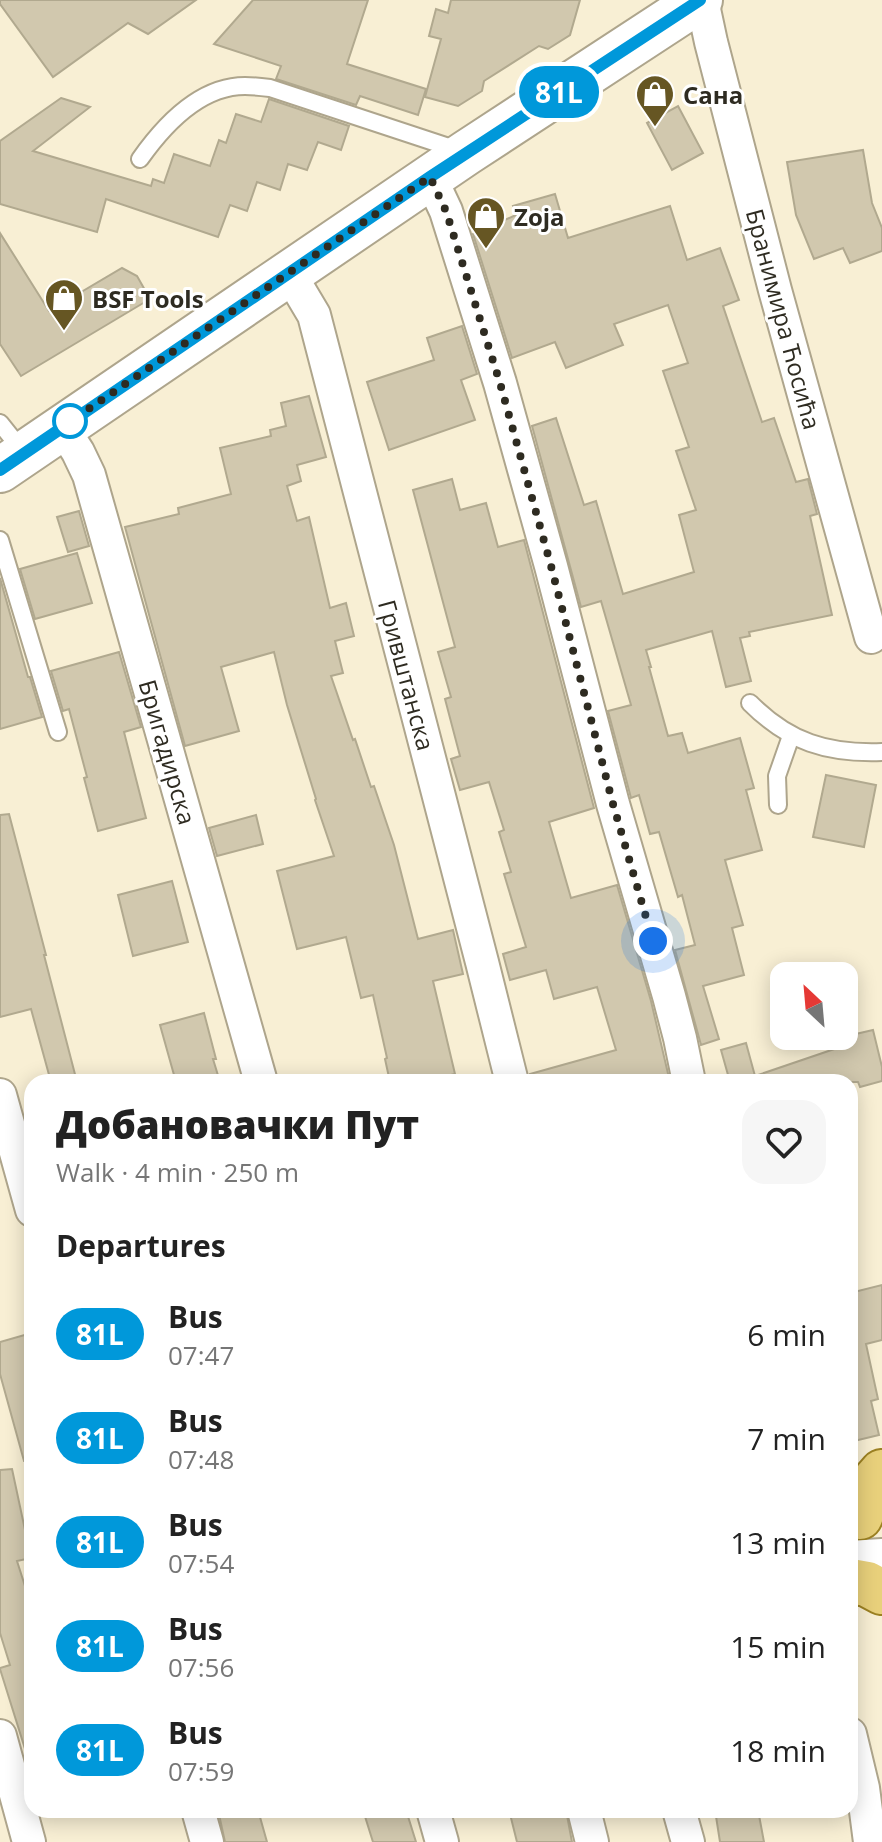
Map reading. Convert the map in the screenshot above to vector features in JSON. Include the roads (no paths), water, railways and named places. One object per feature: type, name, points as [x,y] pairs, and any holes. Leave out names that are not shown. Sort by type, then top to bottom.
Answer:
[{"type":"main road","points":[[860,1528],[875,1480],[882,1472]]},
{"type":"main road","points":[[858,1582],[882,1592]]},
{"type":"street","points":[[8,448],[62,427],[430,177],[701,0]]},
{"type":"street","name":"Бранимира Ћосића","points":[[701,0],[775,290],[871,637]]},
{"type":"street","points":[[430,177],[446,211],[505,398],[613,804],[669,996],[687,1074]]},
{"type":"street","name":"Гривштанска","points":[[289,273],[314,315],[510,1074]]},
{"type":"street","name":"Бригадирска","points":[[62,427],[89,475],[259,1074]]},
{"type":"street","points":[[0,1095],[24,1181]]},
{"type":"street","points":[[860,1528],[882,1555]]},
{"type":"street","points":[[0,1736],[29,1842]]},
{"type":"street","points":[[858,1767],[870,1842]]},
{"type":"street","points":[[200,1818],[207,1842]]},
{"type":"street","points":[[435,1818],[442,1842]]},
{"type":"street","points":[[586,1818],[592,1842]]},
{"type":"street","points":[[681,1818],[688,1842]]},
{"type":"lane","points":[[140,159],[154,139],[190,106],[224,89],[244,86],[270,88],[466,153]]},
{"type":"lane","points":[[0,540],[58,732]]},
{"type":"lane","points":[[750,703],[763,717],[791,736],[819,747],[882,752]]},
{"type":"lane","points":[[778,805],[777,776],[791,736]]},
{"type":"place","name":"Сана","points":[[655,128]]},
{"type":"place","name":"Zoja","points":[[486,250]]},
{"type":"place","name":"BSF Tools","points":[[64,332]]}]
